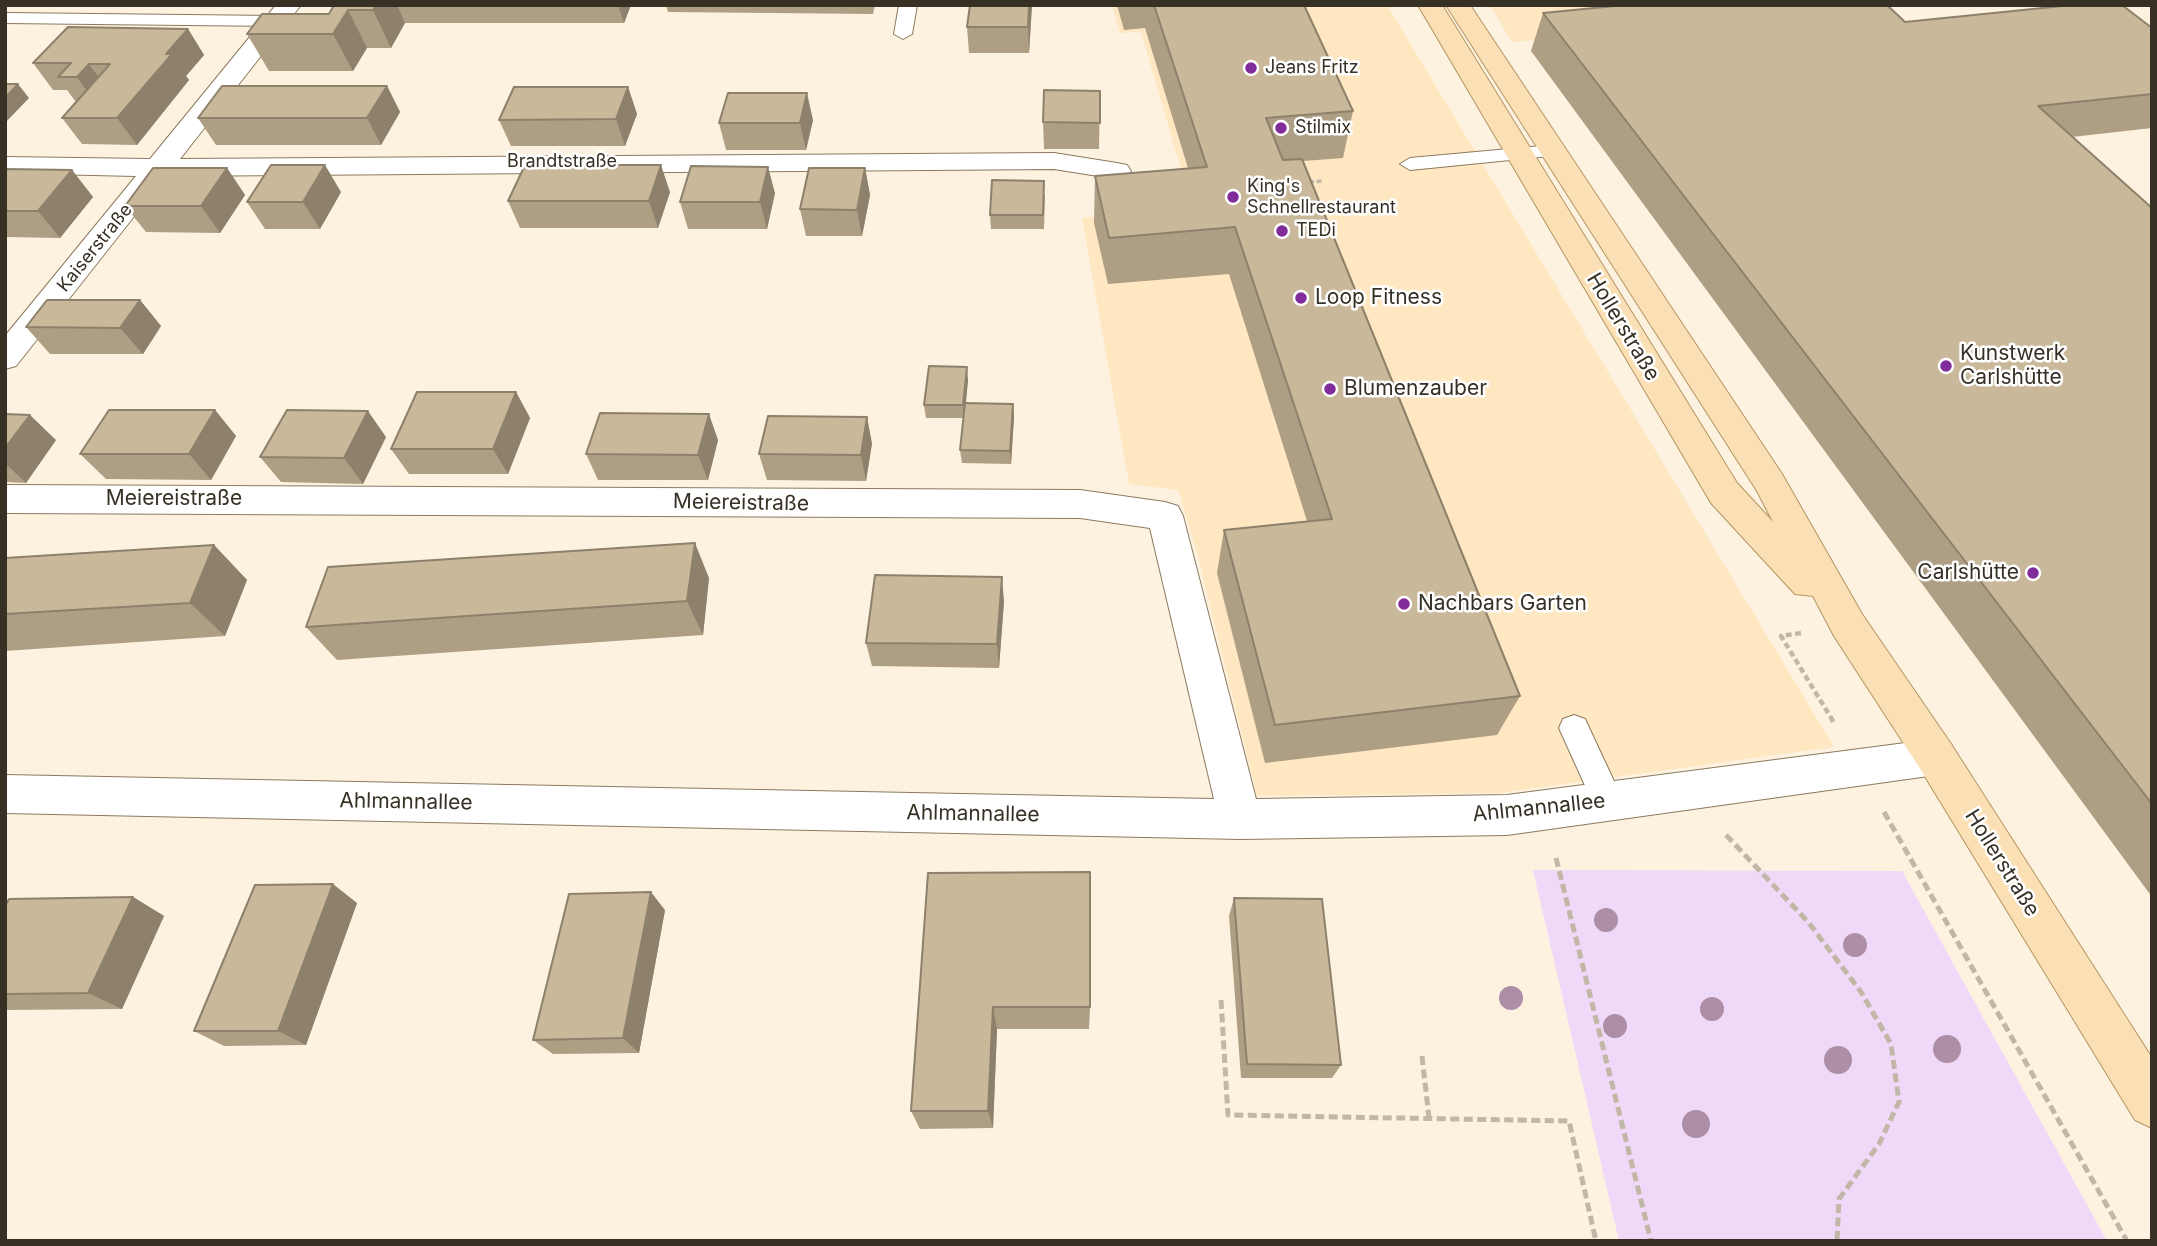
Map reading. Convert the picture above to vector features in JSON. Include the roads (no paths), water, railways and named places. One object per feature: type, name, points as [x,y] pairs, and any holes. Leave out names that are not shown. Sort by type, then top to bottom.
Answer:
[{"type":"main road","name":"Hollerstraße","points":[[1430,5],[1724,493],[1848,625]]},
{"type":"main road","name":"Hollerstraße","points":[[1458,5],[1770,483],[1848,625],[1936,757],[2152,1103]]},
{"type":"street","name":"Kaiserstraße","points":[[5,358],[282,13]]},
{"type":"street","name":"Brandtstraße","points":[[5,165],[160,168],[499,163],[1054,161],[1117,171]]},
{"type":"street","name":"Meiereistraße","points":[[5,499],[1080,504],[1165,516],[1240,819]]},
{"type":"street","name":"Ahlmannallee","points":[[5,794],[1240,819],[1507,815],[1936,757]]},
{"type":"lane","points":[[903,34],[908,5]]},
{"type":"lane","points":[[5,19],[282,13]]},
{"type":"lane","points":[[1410,164],[1553,151]]},
{"type":"lane","points":[[1574,728],[1608,802]]},
{"type":"place","name":"Jeans Fritz","points":[[1251,68]]},
{"type":"place","name":"Stilmix","points":[[1281,128]]},
{"type":"place","name":"King's Schnellrestaurant","points":[[1233,197]]},
{"type":"place","name":"TEDi","points":[[1282,231]]},
{"type":"place","name":"Loop Fitness","points":[[1301,298]]},
{"type":"place","name":"Kunstwerk Carlshütte","points":[[1946,366]]},
{"type":"place","name":"Blumenzauber","points":[[1330,389]]},
{"type":"place","name":"Carlshütte","points":[[2033,573]]},
{"type":"place","name":"Nachbars Garten","points":[[1404,604]]}]
